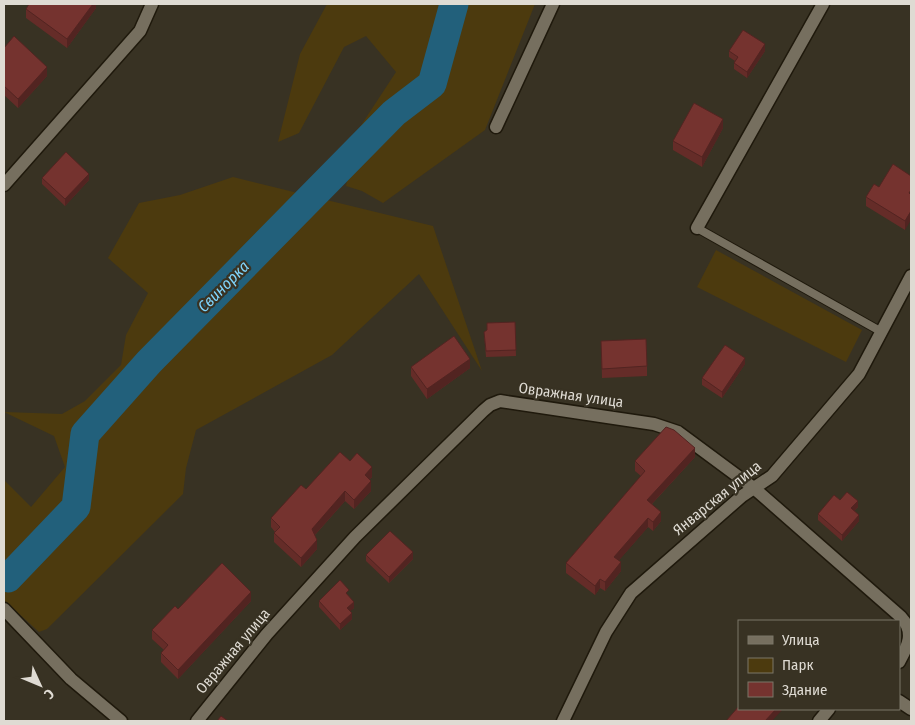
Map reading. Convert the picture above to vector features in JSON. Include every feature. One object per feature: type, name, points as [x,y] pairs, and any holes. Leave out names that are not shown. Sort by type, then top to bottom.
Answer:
[{"type":"street","points":[[4,185],[140,31],[152,4]]},
{"type":"street","points":[[496,127],[554,4]]},
{"type":"street","points":[[696,228],[823,4]]},
{"type":"street","name":"Январская улица","points":[[563,721],[606,632],[631,592],[742,496],[772,476],[859,374],[911,276]]},
{"type":"street","name":"Овражная улица","points":[[197,721],[267,634],[355,537],[490,405],[500,401],[517,402],[666,426],[678,432],[755,489],[906,622],[910,635],[900,660]]},
{"type":"street","points":[[4,609],[71,679],[121,721]]},
{"type":"street","points":[[900,702],[911,709]]},
{"type":"street","points":[[819,721],[828,710]]},
{"type":"lane","points":[[696,228],[880,332]]},
{"type":"green space","points":[[327,4],[535,4],[485,130],[383,203],[362,191],[346,186],[356,133],[396,72],[366,36],[344,47],[299,133],[278,142],[300,54]]},
{"type":"green space","points":[[233,177],[433,226],[482,371],[419,274],[332,355],[196,430],[186,468],[183,494],[47,629],[39,632],[4,600],[4,480],[31,507],[65,467],[54,436],[4,412],[62,414],[85,401],[121,365],[126,335],[148,293],[108,258],[139,203],[180,195]]},
{"type":"green space","points":[[716,250],[862,330],[846,362],[697,287]]},
{"type":"building","points":[[29,4],[93,4],[67,39],[26,9]]},
{"type":"building","points":[[743,30],[765,44],[747,72],[734,63],[738,57],[729,51]]},
{"type":"building","points":[[14,36],[47,67],[18,99],[4,86],[4,48]]},
{"type":"building","points":[[694,103],[723,119],[702,157],[673,141]]},
{"type":"building","points":[[66,152],[89,174],[65,199],[42,178]]},
{"type":"building","points":[[893,164],[911,176],[911,190],[909,193],[911,195],[911,211],[905,221],[866,197],[874,184],[879,187]]},
{"type":"building","points":[[515,322],[516,350],[486,351],[484,332],[487,330],[487,323]]},
{"type":"building","points":[[454,336],[470,359],[427,389],[411,367]]},
{"type":"building","points":[[646,339],[647,366],[602,369],[601,341]]},
{"type":"building","points":[[725,345],[745,358],[722,392],[702,378]]},
{"type":"building","points":[[666,427],[674,430],[695,448],[647,500],[661,512],[653,522],[648,518],[614,557],[621,562],[605,582],[600,579],[595,586],[566,563],[645,471],[635,461]]},
{"type":"building","points":[[340,452],[350,461],[357,453],[372,467],[365,475],[371,481],[354,500],[345,491],[312,529],[317,540],[301,558],[274,533],[280,527],[271,518],[301,485],[306,489]]},
{"type":"building","points":[[847,492],[858,501],[851,508],[859,515],[842,535],[818,514],[834,495],[840,500]]},
{"type":"building","points":[[390,531],[413,552],[389,577],[366,555]]},
{"type":"building","points":[[222,563],[251,592],[178,670],[161,653],[168,645],[152,630],[175,606],[178,609]]},
{"type":"building","points":[[340,580],[349,590],[346,593],[354,602],[347,608],[352,613],[340,624],[319,601]]},
{"type":"building","points":[[738,707],[738,710],[775,710],[765,721],[726,721]]},
{"type":"building","points":[[221,716],[228,721],[217,721]]},
{"type":"waterway","name":"Свинорка","points":[[8,578],[76,507],[85,434],[149,362],[394,113],[432,84],[454,4]]}]
